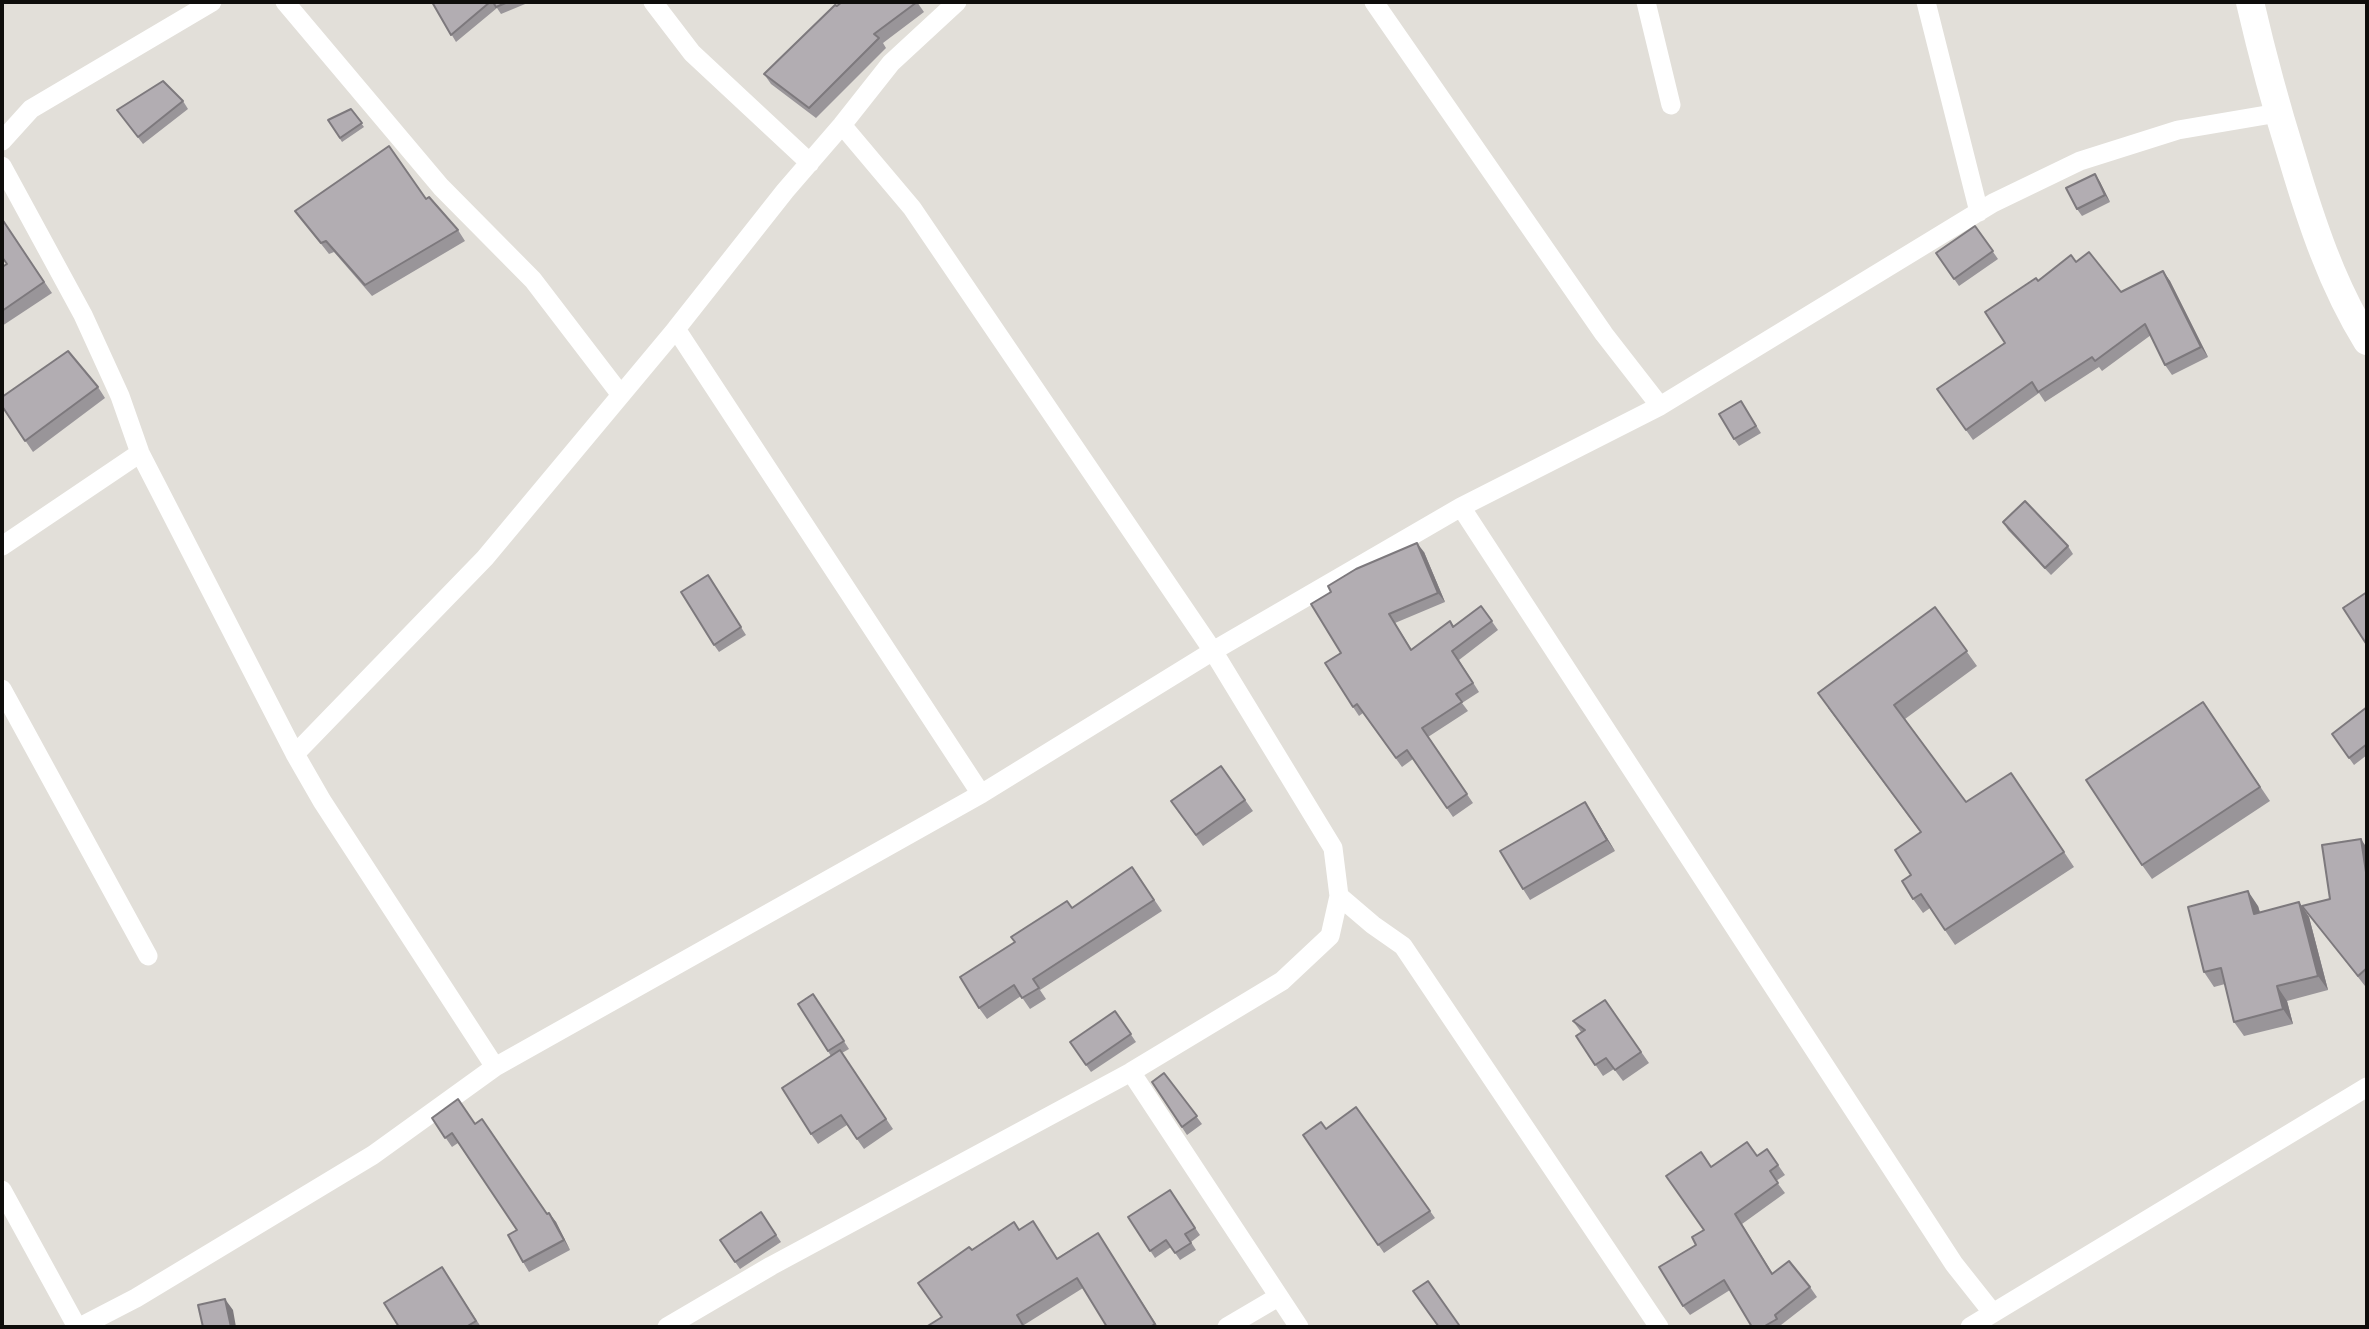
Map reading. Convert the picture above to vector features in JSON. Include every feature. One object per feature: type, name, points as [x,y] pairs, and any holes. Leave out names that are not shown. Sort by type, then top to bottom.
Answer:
[{"type":"street","points":[[2,141],[31,109],[212,2]]},
{"type":"street","points":[[285,2],[441,187],[533,281],[621,395]]},
{"type":"street","points":[[653,2],[691,53],[810,163]]},
{"type":"street","points":[[295,754],[485,558],[676,329],[891,63],[957,2]]},
{"type":"street","points":[[1374,2],[1604,334],[1660,406]]},
{"type":"street","points":[[1646,2],[1671,105]]},
{"type":"street","points":[[1926,2],[1979,212]]},
{"type":"street","points":[[2250,2],[2278,113],[2313,222],[2347,308],[2367,341]]},
{"type":"street","points":[[2,1190],[78,1327],[136,1298],[373,1155],[495,1067],[981,794],[1213,651],[1461,507],[1660,406],[1979,212],[2080,161],[2178,130],[2278,113]]},
{"type":"street","points":[[667,1327],[771,1266],[1131,1072],[1282,981],[1329,936],[1339,896],[1333,848],[1213,651],[912,208],[842,125]]},
{"type":"street","points":[[2,166],[83,315],[120,396],[140,453],[295,754],[495,1067]]},
{"type":"street","points":[[676,329],[981,794]]},
{"type":"street","points":[[2,546],[140,453]]},
{"type":"street","points":[[1461,507],[1954,1264],[1993,1312]]},
{"type":"street","points":[[2,689],[148,956]]},
{"type":"street","points":[[1339,896],[1373,925],[1404,946],[1659,1327]]},
{"type":"street","points":[[1131,1072],[1299,1327]]},
{"type":"street","points":[[1970,1327],[2367,1087]]},
{"type":"street","points":[[1227,1327],[1278,1297]]},
{"type":"building","points":[[432,2],[490,2],[451,35]]},
{"type":"building","points":[[493,2],[508,2],[496,7]]},
{"type":"building","points":[[842,2],[917,2],[874,34],[879,38],[809,108],[764,74],[835,5]]},
{"type":"building","points":[[163,81],[183,101],[138,137],[117,110]]},
{"type":"building","points":[[351,109],[362,123],[340,138],[328,120]]},
{"type":"building","points":[[389,146],[426,199],[429,197],[458,230],[365,285],[326,241],[321,243],[295,211]]},
{"type":"building","points":[[2095,174],[2105,195],[2077,209],[2066,188]]},
{"type":"building","points":[[2,219],[44,282],[2,311],[2,267],[7,264],[2,257]]},
{"type":"building","points":[[1975,226],[1993,251],[1954,279],[1936,253]]},
{"type":"building","points":[[2089,252],[2121,292],[2163,271],[2201,347],[2165,365],[2145,324],[2095,361],[2092,357],[2038,392],[2032,382],[1966,430],[1937,389],[2005,343],[1985,312],[2036,278],[2038,281],[2071,255],[2076,262]]},
{"type":"building","points":[[68,351],[98,387],[25,441],[2,406],[2,397]]},
{"type":"building","points":[[1741,401],[1756,426],[1734,439],[1719,414]]},
{"type":"building","points":[[2025,501],[2068,546],[2045,568],[2003,522]]},
{"type":"building","points":[[1417,543],[1438,593],[1389,614],[1411,650],[1450,621],[1453,627],[1481,606],[1492,621],[1452,651],[1473,683],[1456,694],[1462,702],[1422,728],[1467,794],[1447,808],[1407,750],[1396,758],[1357,704],[1353,707],[1325,663],[1341,653],[1311,604],[1331,592],[1328,586],[1356,569]]},
{"type":"building","points":[[708,575],[741,627],[714,645],[681,592]]},
{"type":"building","points":[[2367,592],[2367,645],[2343,608]]},
{"type":"building","points":[[1935,607],[1967,651],[1894,705],[1966,802],[2011,773],[2064,852],[1945,930],[1921,894],[1913,899],[1902,881],[1911,875],[1895,850],[1921,832],[1818,693]]},
{"type":"building","points":[[2203,702],[2260,787],[2142,865],[2086,780]]},
{"type":"building","points":[[2367,707],[2367,744],[2349,758],[2332,734]]},
{"type":"building","points":[[1221,766],[1245,800],[1196,835],[1171,801]]},
{"type":"building","points":[[1585,802],[1607,840],[1523,889],[1500,851]]},
{"type":"building","points":[[2361,839],[2367,871],[2367,968],[2358,976],[2302,906],[2330,899],[2322,845]]},
{"type":"building","points":[[1132,867],[1154,900],[1033,979],[1039,988],[1022,998],[1014,985],[979,1008],[960,977],[1015,942],[1011,937],[1067,901],[1072,908]]},
{"type":"building","points":[[2248,891],[2254,914],[2299,902],[2318,976],[2277,986],[2283,1009],[2234,1022],[2221,968],[2204,972],[2188,907]]},
{"type":"building","points":[[813,994],[844,1041],[828,1051],[798,1004]]},
{"type":"building","points":[[1605,1000],[1641,1052],[1615,1070],[1606,1058],[1595,1065],[1576,1036],[1585,1030],[1573,1021]]},
{"type":"building","points":[[1115,1011],[1131,1034],[1086,1065],[1070,1042]]},
{"type":"building","points":[[840,1050],[886,1119],[857,1139],[841,1115],[811,1134],[782,1088]]},
{"type":"building","points":[[1164,1073],[1197,1116],[1182,1127],[1152,1082]]},
{"type":"building","points":[[458,1099],[475,1124],[482,1119],[547,1214],[549,1213],[564,1240],[523,1262],[508,1235],[517,1230],[452,1133],[445,1138],[432,1118]]},
{"type":"building","points":[[1356,1107],[1430,1211],[1378,1245],[1303,1135],[1321,1122],[1326,1129]]},
{"type":"building","points":[[1747,1142],[1757,1156],[1767,1149],[1778,1165],[1770,1171],[1778,1183],[1735,1214],[1772,1274],[1789,1261],[1810,1287],[1775,1315],[1777,1319],[1763,1327],[1752,1327],[1724,1280],[1683,1306],[1659,1267],[1696,1245],[1692,1237],[1704,1230],[1666,1176],[1701,1152],[1711,1167]]},
{"type":"building","points":[[1170,1190],[1195,1228],[1185,1234],[1191,1243],[1175,1253],[1166,1240],[1150,1251],[1128,1217]]},
{"type":"building","points":[[761,1212],[776,1235],[735,1262],[720,1240]]},
{"type":"building","points":[[1033,1221],[1057,1259],[1098,1233],[1155,1324],[1150,1327],[1107,1327],[1077,1278],[1017,1315],[1024,1327],[926,1327],[942,1317],[918,1283],[969,1247],[972,1250],[1014,1222],[1019,1230]]},
{"type":"building","points":[[442,1267],[476,1321],[466,1327],[399,1327],[384,1303]]},
{"type":"building","points":[[1428,1281],[1459,1325],[1457,1327],[1439,1327],[1413,1291]]},
{"type":"building","points":[[225,1299],[231,1327],[203,1327],[198,1305]]}]
